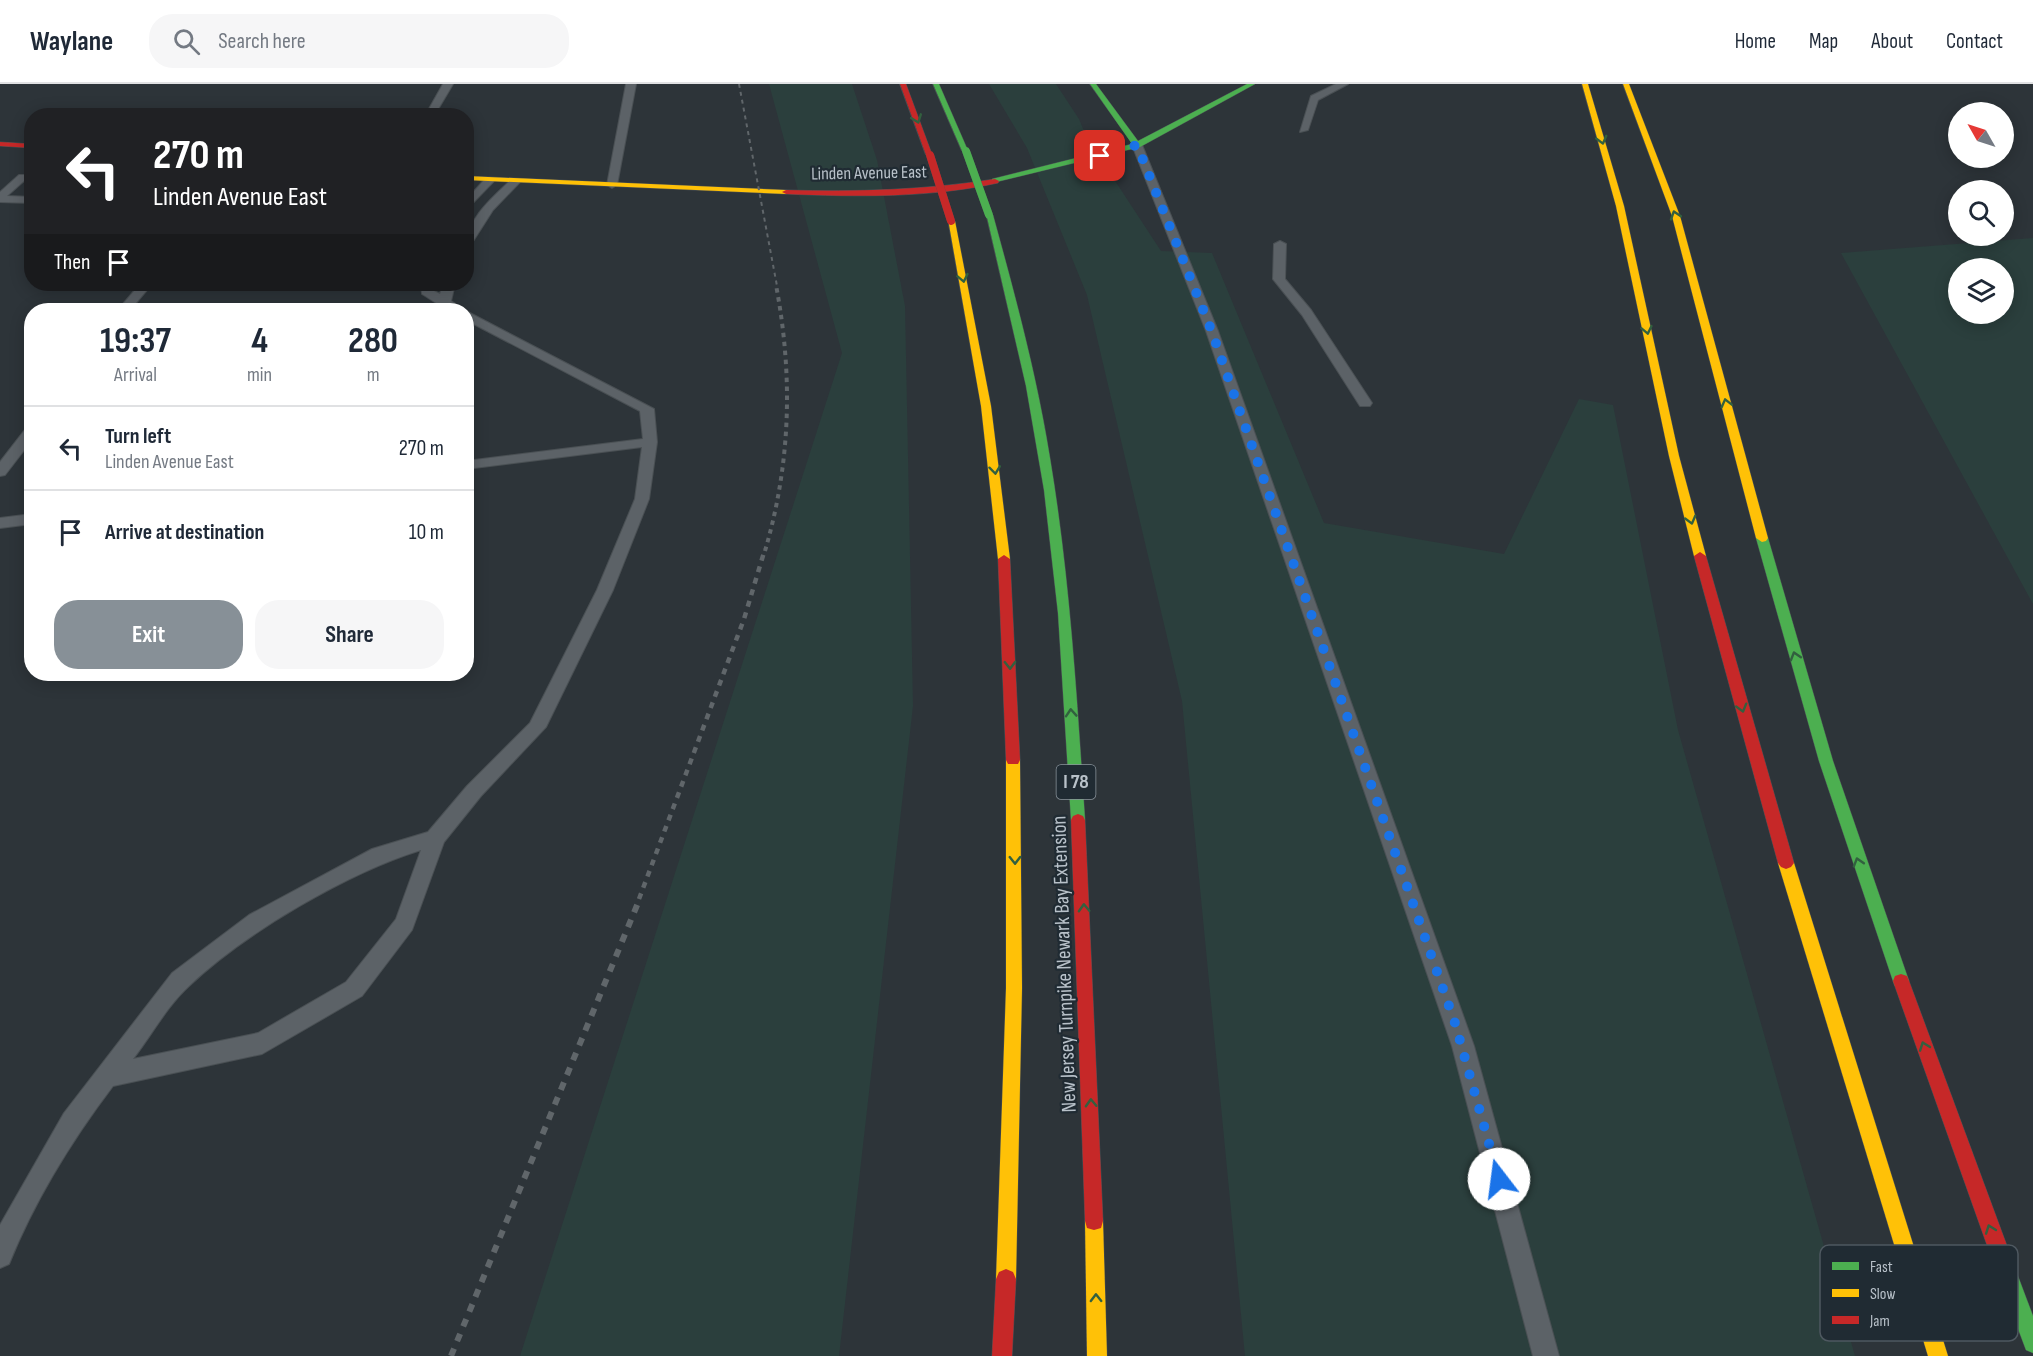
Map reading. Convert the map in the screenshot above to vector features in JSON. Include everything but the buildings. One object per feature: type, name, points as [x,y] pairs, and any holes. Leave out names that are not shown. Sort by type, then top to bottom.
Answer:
[{"type":"main road","points":[[903,84],[930,155],[951,221],[973,326],[995,469],[1009,632],[1016,894],[1009,1219],[1002,1356]]},
{"type":"main road","name":"New Jersey Turnpike Newark Bay Extension","points":[[936,84],[966,151],[989,215],[1018,326],[1044,454],[1064,615],[1082,868],[1094,1190],[1097,1356]]},
{"type":"main road","points":[[1093,84],[1137,145]]},
{"type":"main road","name":"Linden Avenue East","points":[[474,179],[831,194],[959,188],[1023,177],[1137,145],[1252,84]]},
{"type":"main road","points":[[1585,84],[1620,206],[1674,456],[1715,612],[1791,876],[1904,1245]]},
{"type":"main road","points":[[1626,84],[1676,216],[1785,625],[1863,878],[1997,1245]]},
{"type":"main road","points":[[0,144],[24,146]]},
{"type":"main road","points":[[2018,1302],[2033,1343]]},
{"type":"main road","points":[[1933,1341],[1938,1356]]},
{"type":"lane","points":[[434,108],[448,84]]},
{"type":"lane","points":[[612,185],[631,84]]},
{"type":"lane","points":[[1303,130],[1314,98],[1343,84]]},
{"type":"lane","points":[[1137,145],[1212,332],[1463,1046],[1546,1356]]},
{"type":"lane","points":[[0,198],[24,177]]},
{"type":"lane","points":[[474,198],[490,180]]},
{"type":"lane","points":[[474,231],[489,208],[516,181]]},
{"type":"lane","points":[[0,198],[24,200]]},
{"type":"lane","points":[[1280,244],[1279,279],[1307,313],[1365,403]]},
{"type":"lane","points":[[130,303],[140,291]]},
{"type":"lane","points":[[426,291],[443,303]]},
{"type":"lane","points":[[106,1076],[262,1043],[354,989],[405,924],[435,838],[474,791],[537,727],[605,590],[642,500],[650,442],[647,409],[474,319]]},
{"type":"lane","points":[[0,472],[24,440]]},
{"type":"lane","points":[[474,464],[650,442]]},
{"type":"lane","points":[[0,523],[24,520]]},
{"type":"lane","points":[[0,1255],[13,1224],[72,1121],[180,980],[256,921],[379,855],[435,838]]},
{"type":"green space","points":[[769,84],[852,84],[877,160],[905,306],[913,706],[839,1356],[520,1356],[842,353]]},
{"type":"green space","points":[[989,84],[1056,84],[1079,119],[1087,138],[1161,251],[1212,253],[1324,523],[1504,554],[1579,399],[1613,405],[1678,730],[1824,1245],[1820,1245],[1820,1341],[1851,1341],[1855,1356],[1245,1356],[1182,701],[1087,295],[1027,148]]},
{"type":"green space","points":[[2033,238],[2033,604],[1841,253],[1948,245],[2014,246],[2014,239]]},
{"type":"railway","points":[[739,84],[777,286]]},
{"type":"railway","points":[[765,551],[780,485],[787,418],[785,352],[776,285]]},
{"type":"railway","points":[[639,899],[744,619],[765,549]]},
{"type":"railway","points":[[451,1356],[640,898]]},
{"type":"traffic: fast","points":[[936,84],[966,151]]},
{"type":"traffic: fast","points":[[1093,84],[1137,145]]},
{"type":"traffic: fast","points":[[995,181],[1137,145],[1252,84]]},
{"type":"traffic: fast","points":[[966,151],[989,215]]},
{"type":"traffic: fast","points":[[989,215],[1015,317],[1045,455],[1056,531],[1064,613],[1078,820]]},
{"type":"traffic: fast","points":[[1762,538],[1826,761],[1901,981]]},
{"type":"traffic: fast","points":[[2018,1302],[2033,1343]]},
{"type":"traffic: slow","points":[[1585,84],[1620,206],[1674,456],[1700,556]]},
{"type":"traffic: slow","points":[[1626,84],[1676,216],[1762,538]]},
{"type":"traffic: slow","points":[[474,178],[786,192]]},
{"type":"traffic: slow","points":[[951,221],[986,406],[1004,559]]},
{"type":"traffic: slow","points":[[1006,1279],[1014,988],[1013,760]]},
{"type":"traffic: slow","points":[[1786,863],[1904,1245]]},
{"type":"traffic: slow","points":[[1094,1221],[1097,1356]]},
{"type":"traffic: slow","points":[[1933,1341],[1938,1356]]},
{"type":"traffic: jam","points":[[903,84],[930,155]]},
{"type":"traffic: jam","points":[[0,144],[24,146]]},
{"type":"traffic: jam","points":[[930,155],[951,221]]},
{"type":"traffic: jam","points":[[786,192],[891,192],[943,189],[995,181]]},
{"type":"traffic: jam","points":[[1700,556],[1786,863]]},
{"type":"traffic: jam","points":[[1004,559],[1013,760]]},
{"type":"traffic: jam","points":[[1078,820],[1094,1221]]},
{"type":"traffic: jam","points":[[1901,981],[1997,1245]]},
{"type":"traffic: jam","points":[[1002,1356],[1006,1279]]},
{"type":"route","points":[[1100,156],[1137,145],[1212,332],[1463,1046],[1499,1179]]}]
